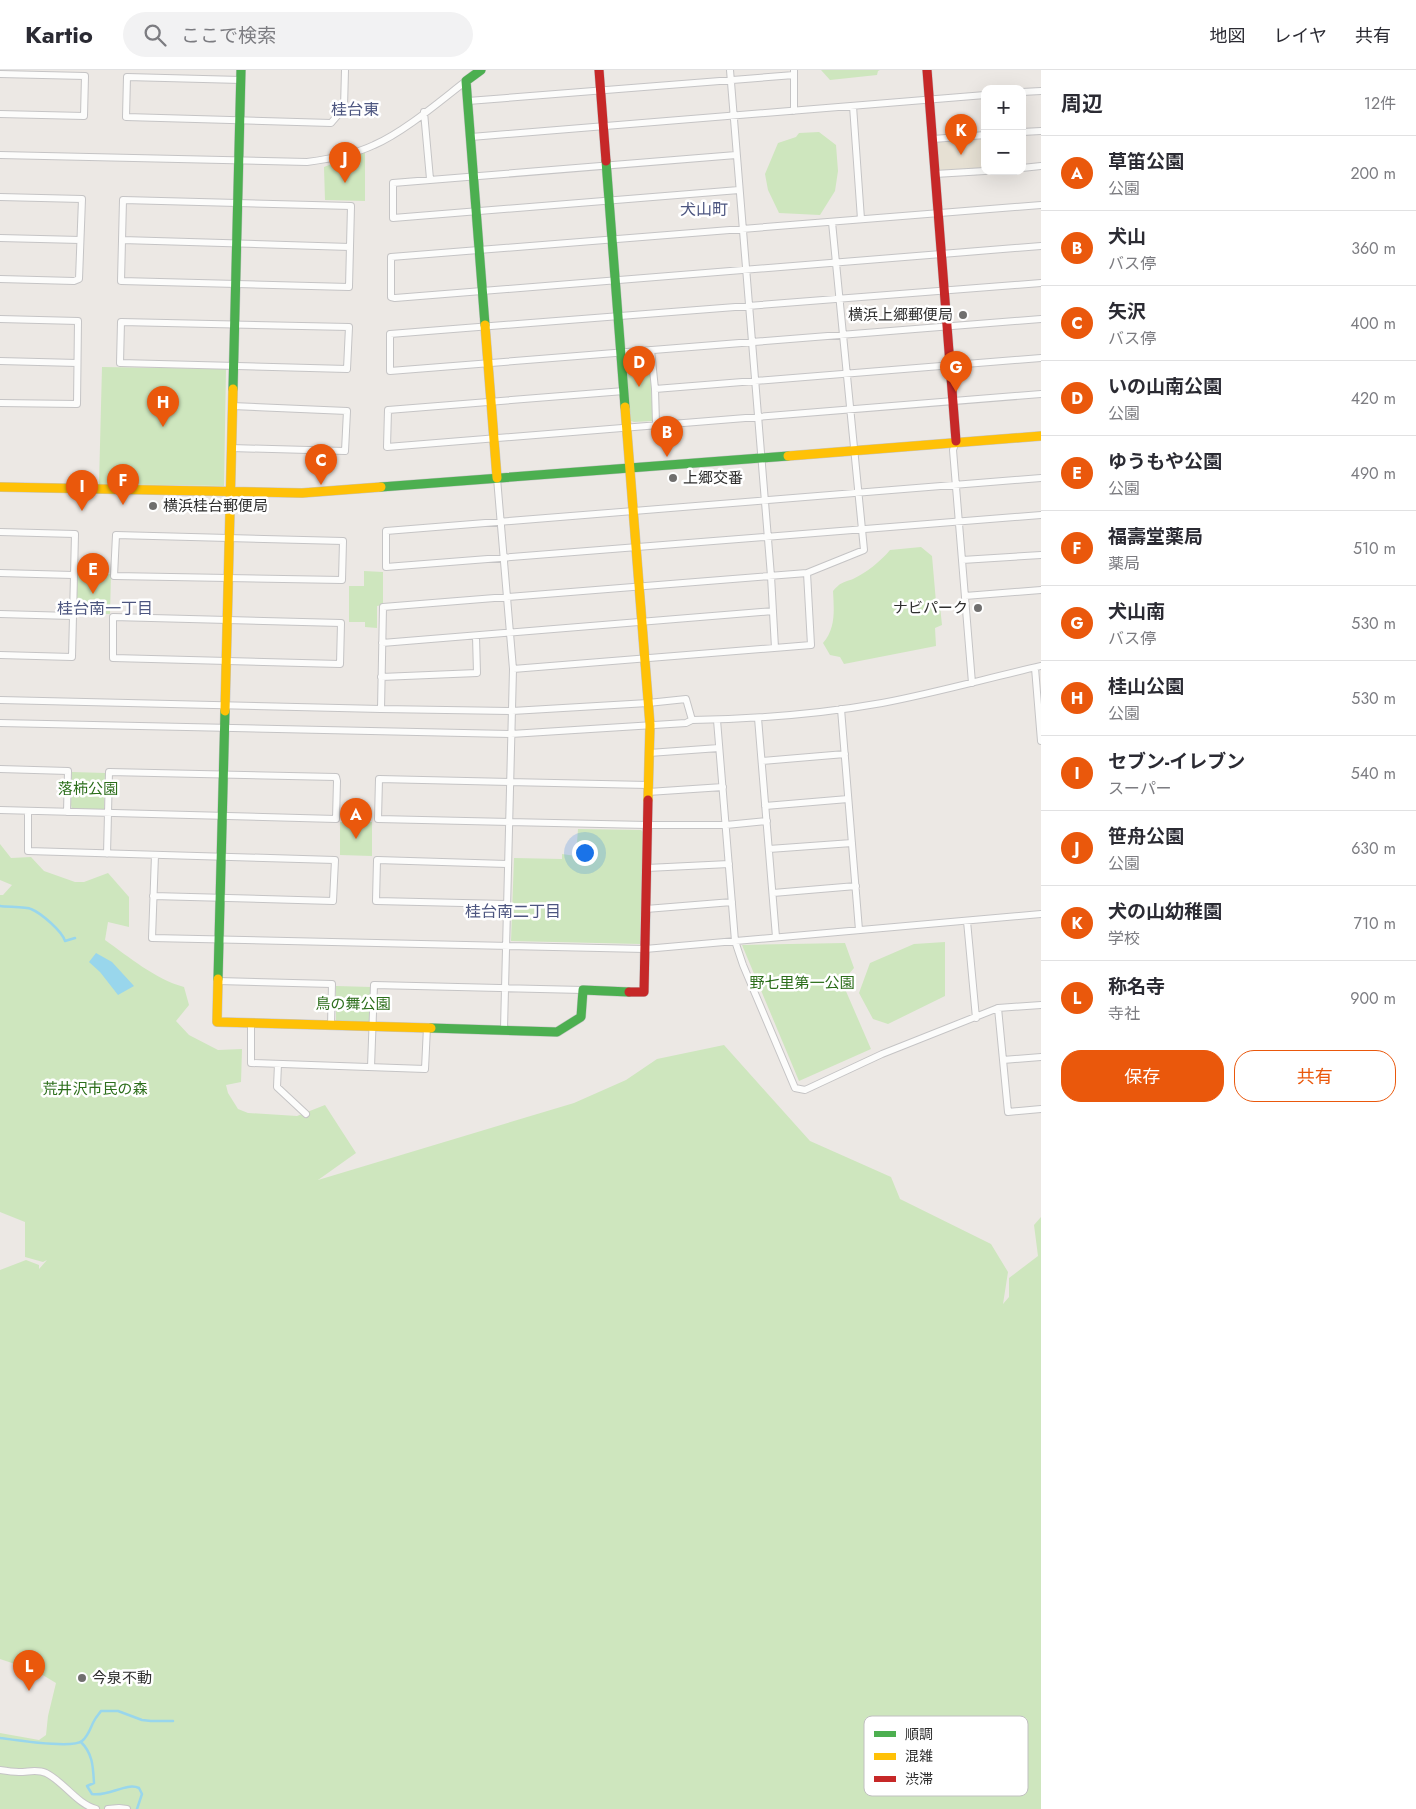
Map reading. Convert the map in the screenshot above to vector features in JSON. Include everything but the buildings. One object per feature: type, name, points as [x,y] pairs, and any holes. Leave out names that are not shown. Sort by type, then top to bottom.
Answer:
[{"type":"street","points":[[241,70],[218,1022],[557,1032],[581,1017],[583,990]]},
{"type":"street","points":[[240,80],[127,77],[126,117],[331,123],[344,108],[345,70]]},
{"type":"street","points":[[0,155],[307,162],[337,158],[374,145],[424,112],[480,70]]},
{"type":"street","points":[[371,1067],[374,985],[644,992],[650,725],[599,70]]},
{"type":"street","points":[[730,70],[771,576],[775,648]]},
{"type":"street","points":[[927,70],[951,366],[956,441],[953,450],[972,683]]},
{"type":"street","points":[[468,101],[730,80],[794,72],[794,111]]},
{"type":"street","points":[[0,74],[85,76],[84,116],[0,114]]},
{"type":"street","points":[[466,81],[513,669],[504,1029]]},
{"type":"street","points":[[1026,92],[1041,91]]},
{"type":"street","points":[[471,137],[981,95]]},
{"type":"street","points":[[853,106],[861,219]]},
{"type":"street","points":[[424,112],[430,179]]},
{"type":"street","points":[[1026,132],[1041,131]]},
{"type":"street","points":[[933,139],[981,135]]},
{"type":"street","points":[[736,155],[393,183],[393,218],[739,190]]},
{"type":"street","points":[[1026,168],[1041,166]]},
{"type":"street","points":[[935,174],[981,171]]},
{"type":"street","points":[[0,197],[82,199],[79,279],[74,281],[0,279]]},
{"type":"street","points":[[123,200],[237,203],[352,206],[349,287],[121,281],[123,200]]},
{"type":"street","points":[[1041,205],[391,257],[391,297],[1041,246]]},
{"type":"street","points":[[381,709],[383,607],[807,573],[864,550],[832,222]]},
{"type":"street","points":[[0,238],[80,240]]},
{"type":"street","points":[[122,240],[350,247]]},
{"type":"street","points":[[1041,283],[390,334],[390,371],[1041,319]]},
{"type":"street","points":[[0,319],[78,321],[77,404],[0,402]]},
{"type":"street","points":[[121,322],[349,327],[347,369],[233,366],[120,363],[121,322]]},
{"type":"street","points":[[651,350],[656,424]]},
{"type":"street","points":[[655,389],[1041,358]]},
{"type":"street","points":[[0,361],[78,363]]},
{"type":"street","points":[[624,392],[388,410],[387,446],[1041,394]]},
{"type":"street","points":[[231,448],[345,451],[347,411],[232,406]]},
{"type":"street","points":[[0,487],[302,493],[956,441],[1041,436]]},
{"type":"street","points":[[1041,478],[386,531],[386,567],[1041,515]]},
{"type":"street","points":[[0,532],[75,534],[72,657],[0,655]]},
{"type":"street","points":[[116,535],[229,538],[343,541],[342,580],[114,576],[116,535]]},
{"type":"street","points":[[962,560],[1041,555]]},
{"type":"street","points":[[0,573],[73,575]]},
{"type":"street","points":[[513,669],[811,646],[807,573]]},
{"type":"street","points":[[965,596],[1041,590]]},
{"type":"street","points":[[382,643],[773,611]]},
{"type":"street","points":[[0,614],[72,616]]},
{"type":"street","points":[[113,617],[227,620],[341,623],[340,664],[113,658],[113,617]]},
{"type":"street","points":[[381,677],[477,673],[476,636]]},
{"type":"street","points":[[0,723],[512,734],[686,723],[692,720],[758,718],[841,709],[907,698],[1038,667],[1041,741]]},
{"type":"street","points":[[0,700],[512,711],[648,703],[686,698],[692,720]]},
{"type":"street","points":[[841,709],[859,930]]},
{"type":"street","points":[[758,718],[776,937]]},
{"type":"street","points":[[717,720],[736,941],[743,965],[795,1088],[805,1090],[882,1054],[998,1008],[1041,1005]]},
{"type":"street","points":[[649,753],[719,748]]},
{"type":"street","points":[[762,761],[845,754]]},
{"type":"street","points":[[0,769],[68,770],[67,812]]},
{"type":"street","points":[[0,810],[67,812],[109,812],[222,815],[336,819],[336,777],[109,772],[109,812],[107,854]]},
{"type":"street","points":[[722,787],[648,789],[510,782],[378,779],[378,819],[648,825],[726,825],[767,821]]},
{"type":"street","points":[[766,806],[848,799]]},
{"type":"street","points":[[28,811],[28,851],[335,860],[334,901],[154,896]]},
{"type":"street","points":[[769,850],[852,843]]},
{"type":"street","points":[[155,855],[152,938],[645,949],[1041,914]]},
{"type":"street","points":[[506,904],[376,901],[376,893],[377,860],[507,864]]},
{"type":"street","points":[[646,868],[729,864]]},
{"type":"street","points":[[773,893],[856,886]]},
{"type":"street","points":[[646,909],[732,902]]},
{"type":"street","points":[[967,921],[976,1018]]},
{"type":"street","points":[[218,981],[332,984],[331,1024]]},
{"type":"street","points":[[998,1008],[1008,1112],[1041,1109]]},
{"type":"street","points":[[251,1023],[251,1063],[425,1069],[427,1027]]},
{"type":"street","points":[[1003,1060],[1041,1057]]},
{"type":"street","points":[[278,1064],[277,1087],[306,1114]]},
{"type":"street","points":[[0,1770],[39,1771],[46,1773],[59,1781],[83,1803],[96,1809]]},
{"type":"street","points":[[108,1809],[127,1809]]},
{"type":"shaded area","points":[[981,136],[981,169],[938,172],[936,141]]},
{"type":"green space","points":[[821,70],[880,70],[877,75],[830,80]]},
{"type":"green space","points":[[819,132],[836,145],[838,171],[835,191],[820,215],[779,213],[768,190],[765,174],[778,143],[796,137],[799,133]]},
{"type":"green space","points":[[365,151],[365,201],[325,200],[324,167]]},
{"type":"green space","points":[[649,353],[653,419],[652,421],[634,422],[631,421],[624,355]]},
{"type":"green space","points":[[102,367],[226,369],[224,486],[99,484]]},
{"type":"green space","points":[[921,547],[932,556],[936,602],[940,606],[942,625],[935,628],[936,646],[844,664],[840,657],[830,655],[823,643],[832,625],[834,612],[833,591],[842,583],[868,570],[890,550]]},
{"type":"green space","points":[[364,571],[383,572],[383,605],[377,606],[377,628],[365,627],[365,622],[349,622],[349,586],[364,586]]},
{"type":"green space","points":[[77,574],[111,574],[110,614],[75,614]]},
{"type":"green space","name":"落柿公園","points":[[72,772],[105,773],[104,809],[72,809]]},
{"type":"green space","points":[[340,822],[372,822],[372,856],[340,855]]},
{"type":"green space","points":[[578,829],[641,830],[643,832],[640,944],[511,941],[514,858],[562,859],[562,854],[576,856]]},
{"type":"green space","name":"荒井沢市民の森","points":[[0,844],[11,858],[31,857],[44,871],[75,882],[84,882],[108,873],[129,897],[129,927],[108,922],[105,940],[163,979],[184,987],[189,1005],[176,1021],[189,1035],[218,1050],[242,1049],[241,1082],[226,1085],[228,1093],[238,1109],[248,1113],[297,1116],[325,1105],[356,1153],[318,1180],[574,1103],[626,1080],[657,1059],[724,1045],[810,1141],[891,1177],[900,1199],[991,1244],[1008,1272],[1003,1304],[1009,1297],[1009,1278],[1038,1256],[1034,1225],[1041,1217],[1041,1809],[0,1809],[0,1733],[39,1740],[46,1735],[48,1716],[56,1683],[36,1671],[0,1659],[0,1270],[26,1260],[39,1265],[39,1269],[47,1260],[43,1262],[25,1257],[25,1222],[0,1212],[0,895],[3,895],[12,885],[0,880]]},
{"type":"green space","points":[[945,942],[945,996],[888,1024],[873,1019],[859,993],[870,963],[914,944]]},
{"type":"green space","name":"野七里第一公園","points":[[845,943],[854,968],[842,982],[871,1049],[799,1081],[742,945]]},
{"type":"green space","name":"鳥の舞公園","points":[[336,986],[371,987],[369,1023],[336,1021]]},
{"type":"water","points":[[96,953],[112,962],[134,986],[118,995],[100,972],[89,962]]},
{"type":"waterway","points":[[0,906],[31,909],[51,923],[60,932],[65,941],[75,938]]},
{"type":"waterway","points":[[0,1738],[43,1743],[76,1743],[82,1741],[86,1736],[101,1711],[118,1711],[142,1720],[173,1721]]},
{"type":"waterway","points":[[81,1742],[88,1751],[92,1761],[94,1783],[87,1786],[92,1794],[129,1787],[139,1788],[142,1794],[137,1809]]},
{"type":"traffic: fast","points":[[233,389],[241,70]]},
{"type":"traffic: fast","points":[[481,70],[466,81],[485,325]]},
{"type":"traffic: fast","points":[[606,161],[625,407]]},
{"type":"traffic: fast","points":[[381,487],[788,456]]},
{"type":"traffic: fast","points":[[218,979],[225,711]]},
{"type":"traffic: fast","points":[[431,1028],[557,1032],[581,1017],[583,990],[629,992]]},
{"type":"traffic: slow","points":[[485,325],[497,478]]},
{"type":"traffic: slow","points":[[225,711],[233,389]]},
{"type":"traffic: slow","points":[[625,407],[650,725],[648,800]]},
{"type":"traffic: slow","points":[[788,456],[1041,436]]},
{"type":"traffic: slow","points":[[0,487],[302,493],[381,487]]},
{"type":"traffic: slow","points":[[218,979],[217,1022],[431,1028]]},
{"type":"traffic: jam","points":[[599,70],[606,161]]},
{"type":"traffic: jam","points":[[927,70],[956,441]]},
{"type":"traffic: jam","points":[[629,992],[644,992],[648,800]]},
{"type":"place","name":"犬の山幼稚園","points":[[961,155]]},
{"type":"place","name":"笹舟公園","points":[[345,183]]},
{"type":"place","name":"横浜上郷郵便局","points":[[963,315]]},
{"type":"place","name":"いの山南公園","points":[[639,387]]},
{"type":"place","name":"犬山南","points":[[956,392]]},
{"type":"place","name":"桂山公園","points":[[163,427]]},
{"type":"place","name":"犬山","points":[[667,457]]},
{"type":"place","name":"上郷交番","points":[[673,478]]},
{"type":"place","name":"矢沢","points":[[321,485]]},
{"type":"place","name":"福壽堂薬局","points":[[123,505]]},
{"type":"place","name":"横浜桂台郵便局","points":[[153,506]]},
{"type":"place","name":"セブン-イレブン","points":[[82,511]]},
{"type":"place","name":"ゆうもや公園","points":[[93,594]]},
{"type":"place","name":"ナビパーク","points":[[978,608]]},
{"type":"place","name":"草笛公園","points":[[356,839]]},
{"type":"place","name":"今泉不動","points":[[82,1678]]},
{"type":"place","name":"称名寺","points":[[29,1691]]},
{"type":"district","name":"桂台東","points":[[355,109]]},
{"type":"district","name":"犬山町","points":[[704,209]]},
{"type":"district","name":"桂台南一丁目","points":[[105,608]]},
{"type":"district","name":"桂台南二丁目","points":[[513,911]]}]
